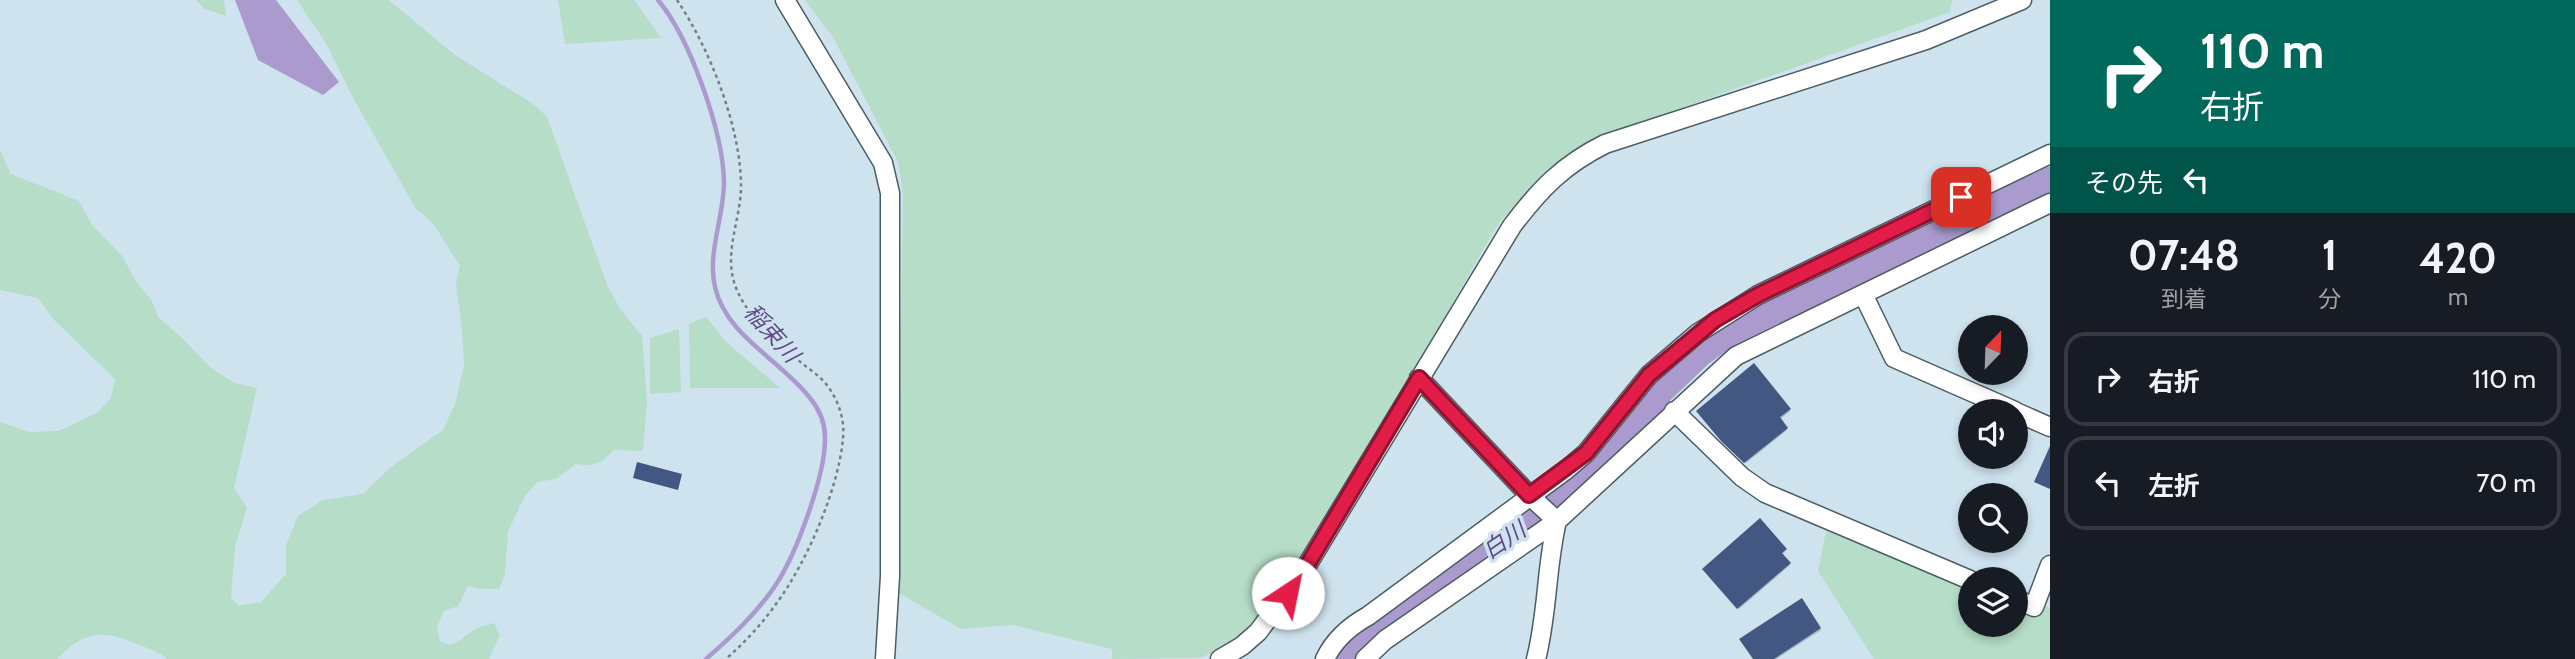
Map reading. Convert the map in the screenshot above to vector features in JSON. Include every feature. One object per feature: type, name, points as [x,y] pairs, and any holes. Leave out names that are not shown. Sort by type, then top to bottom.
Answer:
[{"type":"street","points":[[785,0],[883,163],[890,193],[890,576],[885,659]]},
{"type":"street","points":[[1220,659],[1242,646],[1258,632],[1296,583],[1520,215],[1549,180],[1587,153],[1624,137],[1926,40],[2022,0]]},
{"type":"street","points":[[1325,659],[1353,624],[1586,453],[1649,375],[1715,320],[1758,295],[2050,154]]},
{"type":"street","points":[[1365,659],[1385,639],[1557,521],[1736,356],[2050,203]]},
{"type":"street","points":[[1863,294],[1894,358],[1986,399]]},
{"type":"street","points":[[1419,378],[1557,521]]},
{"type":"street","points":[[1674,411],[1742,477],[1765,493],[1958,575]]},
{"type":"street","points":[[2028,418],[2050,427]]},
{"type":"street","points":[[1536,659],[1545,624],[1551,547],[1557,521]]},
{"type":"street","points":[[2028,604],[2034,607],[2050,565]]},
{"type":"path","points":[[677,0],[690,20],[724,97],[734,136],[741,187],[731,266],[739,296],[756,319],[827,386],[840,409],[843,437],[836,475],[816,532],[797,570],[770,613],[726,659]]},
{"type":"green space","points":[[196,0],[224,0],[226,16],[205,9]]},
{"type":"green space","points":[[297,0],[389,0],[455,55],[536,106],[547,117],[607,285],[620,309],[642,336],[647,401],[643,450],[613,450],[597,463],[576,464],[556,479],[537,482],[525,496],[508,531],[505,574],[499,589],[468,586],[458,606],[444,611],[437,627],[440,641],[449,644],[457,642],[476,629],[494,623],[500,635],[489,659],[167,659],[153,650],[125,639],[94,635],[76,643],[57,659],[0,659],[0,422],[29,432],[59,431],[98,412],[111,398],[115,379],[55,321],[38,298],[0,290],[0,150],[11,174],[79,201],[92,225],[123,257],[135,280],[152,301],[158,317],[210,367],[234,383],[257,388],[234,488],[247,508],[235,547],[231,597],[238,606],[261,602],[286,574],[286,545],[298,516],[323,500],[363,494],[391,467],[443,430],[455,404],[464,366],[456,282],[460,265],[430,220],[416,209],[352,96],[326,43]]},
{"type":"green space","points":[[558,0],[634,0],[661,38],[565,44]]},
{"type":"green space","points":[[805,0],[1952,0],[1950,12],[1600,135],[1548,170],[1498,224],[1331,514],[1260,621],[1233,643],[1200,658],[1112,659],[1112,649],[1013,625],[961,629],[897,592],[903,194],[898,162],[833,37]]},
{"type":"green space","points":[[706,317],[727,343],[780,388],[690,388],[689,324]]},
{"type":"green space","points":[[679,329],[681,392],[650,394],[650,338]]},
{"type":"green space","points":[[1826,531],[1958,584],[1958,637],[2028,637],[2028,605],[2043,603],[2050,608],[2050,659],[1874,659],[1818,571]]},
{"type":"shaded area","points":[[235,0],[276,0],[339,82],[323,95],[258,60]]},
{"type":"building","points":[[1754,363],[1791,409],[1780,417],[1788,428],[1744,463],[1696,411]]},
{"type":"building","points":[[2050,446],[2050,489],[2034,482]]},
{"type":"building","points":[[637,462],[682,474],[678,490],[633,478]]},
{"type":"building","points":[[1760,518],[1787,549],[1782,553],[1791,563],[1737,609],[1702,569]]},
{"type":"building","points":[[1802,598],[1821,628],[1774,659],[1753,659],[1739,639]]},
{"type":"waterway","name":"稲束川","points":[[658,0],[682,37],[693,61],[718,138],[724,182],[713,274],[721,304],[742,334],[810,398],[821,416],[825,432],[821,472],[792,555],[768,596],[734,634],[706,659]]},
{"type":"waterway","name":"白川","points":[[1342,659],[1355,640],[1533,517],[1587,483],[1661,391],[1700,354],[1729,333],[2050,180]]},
{"type":"route","points":[[1288,593],[1419,378],[1529,495],[1586,453],[1649,375],[1715,320],[1758,295],[1961,197]]}]
